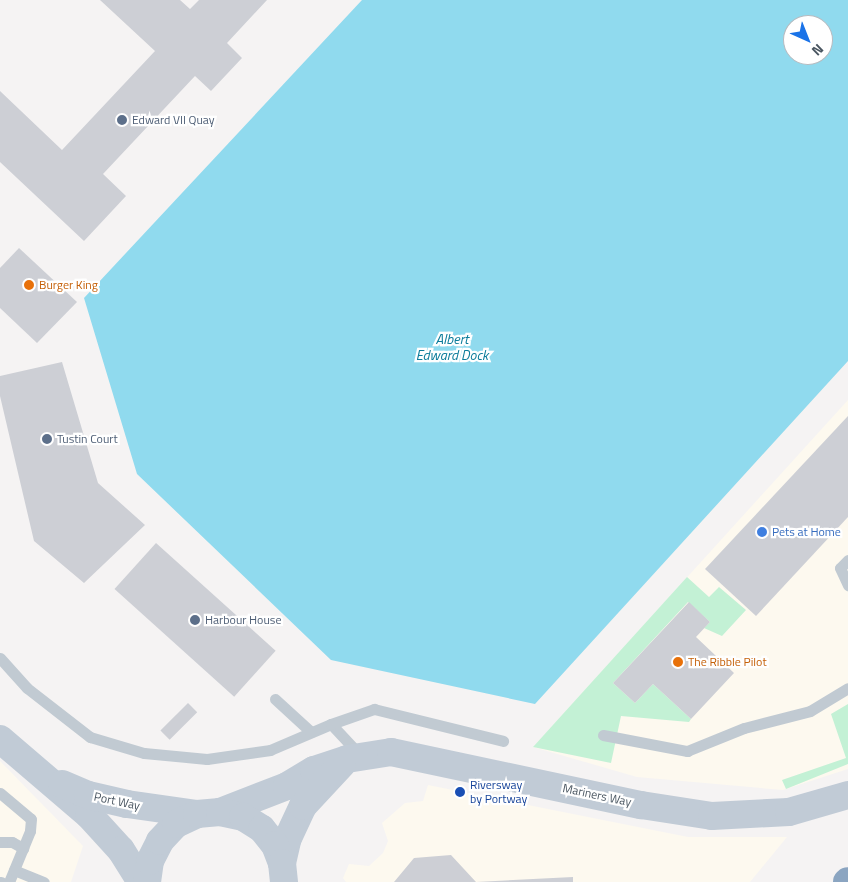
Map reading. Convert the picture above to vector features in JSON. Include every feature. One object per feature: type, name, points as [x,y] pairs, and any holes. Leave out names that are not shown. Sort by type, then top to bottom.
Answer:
[{"type":"street","name":"Port Way","points":[[0,739],[96,822],[121,850],[141,882]]},
{"type":"street","name":"Mariners Way","points":[[147,882],[150,861],[160,841],[176,824],[354,758],[391,752],[641,805],[712,816],[789,812],[848,795]]},
{"type":"street","points":[[284,876],[288,838],[303,806],[354,758]]},
{"type":"street","name":"Port Way","points":[[40,774],[88,795],[127,804],[242,817],[262,829],[275,845],[284,876]]},
{"type":"lane","points":[[848,560],[840,568],[848,585]]},
{"type":"lane","points":[[0,658],[27,688],[90,737],[144,753],[207,759],[270,750],[331,724],[374,709],[504,740]]},
{"type":"lane","points":[[603,735],[687,751],[744,728],[810,711],[848,688]]},
{"type":"lane","points":[[275,699],[311,732]]},
{"type":"lane","points":[[331,724],[354,758]]},
{"type":"lane","points":[[0,792],[31,818],[30,831],[9,882]]},
{"type":"lane","points":[[0,842],[12,842],[23,848]]},
{"type":"lane","points":[[14,870],[44,882]]},
{"type":"shaded area","points":[[848,400],[848,769],[783,790],[637,777],[533,747]]},
{"type":"shaded area","points":[[0,761],[83,846],[71,882],[0,882]]},
{"type":"shaded area","points":[[428,785],[688,837],[787,837],[750,882],[346,882],[343,878],[349,864],[369,866],[383,853],[388,841],[382,823],[405,803],[423,801]]},
{"type":"green space","points":[[687,577],[709,597],[719,587],[746,610],[722,636],[704,628],[710,622],[688,602],[613,683],[635,703],[653,684],[691,719],[689,722],[621,716],[611,763],[533,747]]},
{"type":"green space","points":[[848,704],[848,764],[786,789],[782,780],[846,758],[831,714]]},
{"type":"water","name":"Albert Edward Dock","points":[[362,0],[848,0],[848,361],[535,704],[331,660],[137,474],[84,298]]},
{"type":"building","name":"Edward VII Quay","points":[[100,0],[180,0],[190,9],[199,0],[267,0],[227,43],[242,58],[211,91],[195,76],[103,174],[126,196],[84,241],[0,162],[0,91],[62,150],[155,51]]},
{"type":"building","name":"Burger King","points":[[19,248],[77,302],[37,343],[0,308],[0,268]]},
{"type":"building","name":"Tustin Court","points":[[62,362],[98,483],[145,525],[84,583],[34,541],[0,396],[0,376]]},
{"type":"building","points":[[848,416],[848,517],[756,616],[705,569]]},
{"type":"building","name":"Harbour House","points":[[156,543],[276,651],[234,697],[115,589]]},
{"type":"building","name":"The Ribble Pilot","points":[[689,602],[710,622],[696,637],[734,673],[691,719],[653,684],[635,703],[613,683]]},
{"type":"building","points":[[188,703],[197,712],[170,740],[160,731]]},
{"type":"building","points":[[451,855],[476,882],[394,882],[414,858]]},
{"type":"building","points":[[573,877],[573,882],[476,882]]},
{"type":"place","name":"Edward VII Quay","points":[[122,120]]},
{"type":"place","name":"Burger King","points":[[29,285]]},
{"type":"place","name":"Tustin Court","points":[[47,439]]},
{"type":"place","name":"Pets at Home","points":[[762,532]]},
{"type":"place","name":"Harbour House","points":[[195,620]]},
{"type":"place","name":"The Ribble Pilot","points":[[678,662]]},
{"type":"place","name":"Riversway by Portway","points":[[460,792]]}]
